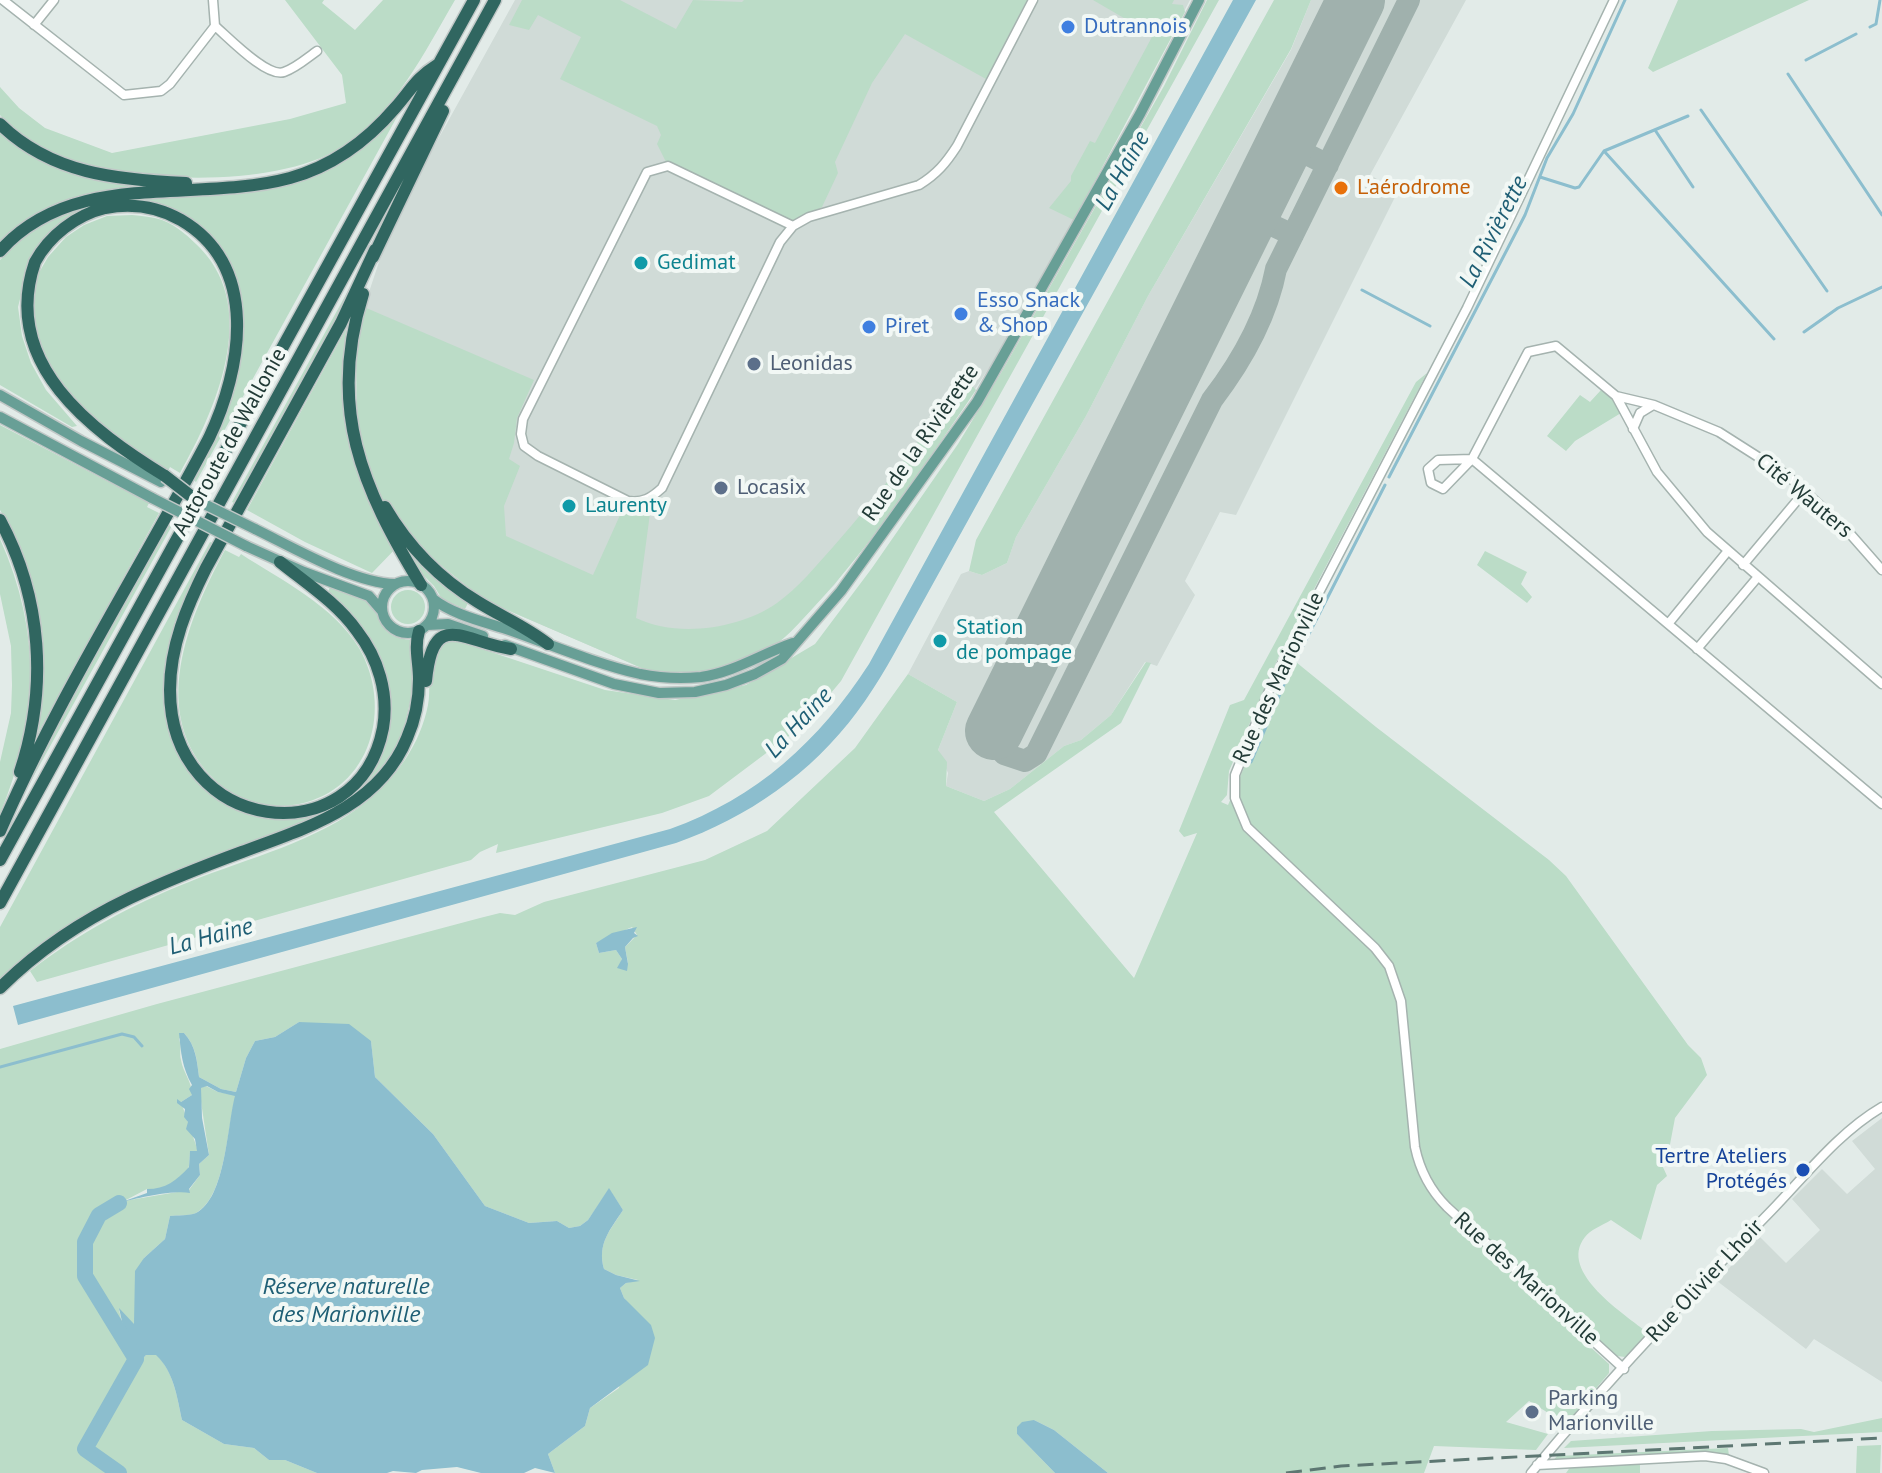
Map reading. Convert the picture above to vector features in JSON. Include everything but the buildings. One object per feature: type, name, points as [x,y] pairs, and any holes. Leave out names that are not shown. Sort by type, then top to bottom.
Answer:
[{"type":"highway","name":"Autoroute de Wallonie","points":[[0,860],[474,0]]},
{"type":"highway","name":"Autoroute de Wallonie","points":[[0,903],[495,0]]},
{"type":"highway","points":[[280,562],[333,605],[358,631],[380,674],[385,711],[380,741],[372,758],[349,788],[316,807],[279,813],[255,810],[231,801],[209,786],[187,758],[172,712],[170,687],[175,648],[188,606],[206,568],[352,302],[446,105],[466,52]]},
{"type":"highway","points":[[0,251],[20,232],[43,217],[92,199],[229,188],[290,178],[341,157],[378,127],[419,76],[438,65]]},
{"type":"highway","points":[[0,124],[26,146],[47,158],[84,172],[229,188]]},
{"type":"highway","points":[[0,831],[13,798],[55,718],[209,438],[226,397],[236,356],[238,318],[234,294],[220,260],[204,238],[184,222],[161,211],[139,207],[107,208],[72,222],[39,255],[25,293],[26,335],[40,371],[68,408],[102,436],[163,479],[196,500]]},
{"type":"highway","points":[[375,250],[355,322],[348,367],[350,411],[362,467],[378,509],[421,585]]},
{"type":"highway","points":[[362,467],[392,518],[430,565],[462,592],[523,625],[548,644]]},
{"type":"highway","points":[[0,520],[24,575],[33,608],[37,641],[34,717],[13,798]]},
{"type":"highway","points":[[416,708],[419,680],[416,647],[423,628]]},
{"type":"highway","points":[[0,988],[54,942],[127,900],[223,859],[303,830],[358,800],[381,779],[400,753],[426,680],[429,653],[440,638],[458,635],[511,649]]},
{"type":"main road","name":"Rue de la Rivièrette","points":[[423,628],[448,624],[511,649],[614,684],[645,691],[680,693],[710,689],[755,674],[782,659],[841,591],[977,402],[1140,114],[1199,0]]},
{"type":"main road","points":[[0,395],[67,433],[163,479]]},
{"type":"main road","points":[[0,417],[246,546],[369,596],[394,629],[407,633],[423,628],[433,614],[433,599]]},
{"type":"main road","points":[[196,500],[359,576],[379,583],[411,581],[421,585],[433,599],[451,610],[623,670],[685,678],[732,670],[794,643]]},
{"type":"main road","points":[[382,611],[385,596],[395,584]]},
{"type":"street","points":[[3,0],[124,95],[161,91],[170,84],[215,26],[213,0]]},
{"type":"street","points":[[34,25],[54,0]]},
{"type":"street","points":[[793,226],[668,166],[647,172],[523,419],[521,434],[524,446],[619,497],[638,502],[650,498],[662,488],[780,242],[793,226],[809,217],[919,185],[940,170],[957,146],[1033,0]]},
{"type":"street","name":"Rue des Marionville","points":[[1614,0],[1467,308],[1282,662],[1244,749],[1235,775],[1234,789],[1240,816],[1251,832],[1375,948],[1394,977],[1401,1001],[1415,1147],[1420,1168],[1430,1188],[1624,1369]]},
{"type":"street","points":[[215,26],[262,66],[277,74],[286,72],[317,51]]},
{"type":"street","name":"Cité Wauters","points":[[1472,459],[1434,462],[1428,469],[1431,483],[1443,489],[1472,459],[1528,352],[1556,346],[1616,396],[1654,405],[1732,440],[1788,476],[1845,528],[1882,570]]},
{"type":"street","points":[[1616,396],[1657,472],[1707,532],[1882,684]]},
{"type":"street","points":[[1633,429],[1640,413],[1654,405]]},
{"type":"street","points":[[1472,459],[1882,804]]},
{"type":"street","points":[[1743,565],[1805,491]]},
{"type":"street","points":[[1668,624],[1727,552]]},
{"type":"street","points":[[1697,649],[1757,578]]},
{"type":"street","name":"Rue Olivier Lhoir","points":[[1534,1469],[1715,1269],[1827,1153],[1882,1107]]},
{"type":"street","points":[[1534,1469],[1705,1456],[1726,1459],[1764,1473]]},
{"type":"shaded area","points":[[515,0],[1190,0],[1074,220],[993,362],[934,451],[835,584],[797,625],[665,673],[644,669],[484,600],[358,419],[364,307],[391,229]]},
{"type":"shaded area","points":[[1311,0],[1466,0],[1370,175],[1398,191],[1236,515],[1220,512],[1185,581],[1195,595],[1157,666],[1145,662],[1111,715],[1081,740],[1064,746],[1010,789],[984,801],[946,786],[948,773],[938,750],[957,702],[908,674],[961,574],[969,571],[982,575],[1007,563],[1016,537],[1086,416],[1148,296],[1291,50]]},
{"type":"shaded area","points":[[1882,1118],[1882,1382],[1814,1339],[1806,1349],[1717,1281],[1759,1236],[1786,1263],[1820,1230],[1792,1199],[1822,1169],[1847,1194],[1875,1169],[1852,1141]]},
{"type":"green space","points":[[285,0],[324,0],[322,3],[355,30],[383,0],[455,0],[406,82],[376,118],[340,148],[312,161],[278,170],[199,178],[119,171],[54,154],[25,138],[0,115],[0,87],[19,108],[45,128],[112,153],[290,119],[346,103],[342,75]]},
{"type":"green space","points":[[522,0],[620,0],[676,29],[693,0],[1027,0],[986,79],[905,34],[872,83],[835,162],[838,173],[822,207],[789,224],[668,166],[657,144],[661,135],[657,126],[560,79],[581,37],[538,15],[529,30],[509,25]]},
{"type":"green space","points":[[1093,0],[1174,0],[1172,4],[1183,5],[1185,12],[1074,220],[1049,208],[1071,181],[1090,141],[1095,143],[1153,35]]},
{"type":"green space","points":[[1207,0],[1219,0],[841,681],[805,724],[709,796],[662,813],[496,853],[498,844],[471,860],[37,982],[30,971],[67,944],[126,910],[327,828],[367,801],[388,781],[413,746],[428,705],[431,663],[435,652],[444,644],[461,642],[605,690],[675,700],[746,685],[815,644],[958,444],[1164,86]]},
{"type":"green space","points":[[1274,0],[1311,0],[1291,49],[1148,296],[1086,416],[1016,537],[1007,563],[982,575],[969,571],[976,540]]},
{"type":"green space","points":[[1678,0],[1809,0],[1653,72],[1648,68]]},
{"type":"green space","points":[[398,115],[196,482],[192,479],[227,409],[235,280],[172,210],[94,208],[29,263],[18,307],[22,336],[31,363],[46,390],[77,426],[72,427],[0,385],[0,260],[30,231],[77,208],[328,169],[367,144]]},
{"type":"green space","points":[[0,128],[35,157],[55,167],[128,184],[128,187],[92,193],[43,210],[0,241]]},
{"type":"green space","points":[[132,215],[162,220],[188,237],[201,249],[218,274],[228,301],[230,331],[218,391],[180,473],[170,467],[168,471],[118,439],[64,394],[35,341],[31,305],[37,276],[48,257],[66,237],[84,225],[107,216]]},
{"type":"green space","points":[[361,267],[355,287],[237,504],[232,502]]},
{"type":"green space","points":[[364,307],[534,380],[517,418],[509,459],[520,466],[504,506],[506,536],[593,575],[625,504],[640,509],[651,506],[636,618],[670,628],[708,628],[727,624],[762,612],[785,597],[813,570],[868,506],[964,377],[976,390],[878,530],[835,584],[785,637],[752,657],[723,668],[692,672],[644,669],[484,600],[432,558],[412,535],[402,541],[447,587],[468,603],[465,609],[442,599],[401,543],[372,573],[305,542],[247,510],[346,329],[343,381],[357,418],[356,356]]},
{"type":"green space","points":[[1427,373],[1279,656],[1229,771],[1227,795],[1221,802],[1228,805],[1291,658],[1566,876],[1688,1045],[1701,1058],[1707,1075],[1675,1118],[1668,1155],[1662,1165],[1667,1176],[1657,1185],[1641,1240],[1611,1220],[1587,1234],[1579,1250],[1580,1264],[1587,1278],[1611,1304],[1648,1333],[1625,1357],[1617,1356],[1533,1280],[1528,1290],[1609,1364],[1609,1373],[1566,1424],[1529,1401],[1506,1422],[1548,1434],[1536,1450],[1434,1446],[1424,1473],[1108,1473],[1054,1430],[1034,1420],[1017,1434],[1055,1473],[555,1473],[548,1454],[585,1426],[590,1408],[619,1388],[633,1309],[620,1288],[638,1280],[604,1269],[602,1252],[606,1238],[623,1210],[609,1189],[588,1220],[580,1226],[569,1228],[557,1221],[529,1223],[485,1206],[433,1134],[375,1077],[371,1041],[299,1022],[275,1037],[255,1041],[246,1058],[236,1092],[221,1089],[199,1077],[191,1043],[184,1033],[179,1039],[180,1057],[192,1095],[181,1102],[198,1151],[190,1152],[183,1183],[172,1183],[163,1189],[147,1189],[124,1201],[189,1190],[200,1175],[199,1164],[209,1155],[200,1095],[200,1088],[206,1086],[236,1095],[224,1159],[214,1192],[206,1205],[193,1214],[170,1216],[165,1239],[144,1258],[134,1325],[119,1310],[127,1343],[139,1363],[146,1355],[157,1355],[167,1370],[182,1420],[224,1444],[254,1448],[269,1460],[285,1460],[317,1473],[0,1473],[0,1049],[480,918],[500,913],[515,915],[544,902],[705,860],[767,831],[855,748],[908,674],[957,702],[938,750],[947,762],[946,786],[984,801],[1010,789],[1064,746],[1081,740],[1111,715],[1146,662],[1151,663],[1121,723],[994,812],[1134,978],[1197,833],[1184,837],[1179,831],[1230,705],[1244,700],[1416,382]],"holes":[[[632,927],[637,935],[625,947],[628,963],[620,964],[622,959],[616,950],[599,953],[596,943]]]},
{"type":"green space","points":[[1601,390],[1615,400],[1621,413],[1575,441],[1566,451],[1547,436],[1580,395],[1590,402]]},
{"type":"green space","points":[[0,425],[149,503],[147,507],[159,513],[38,733],[43,664],[39,623],[28,579],[0,510]]},
{"type":"green space","points":[[170,519],[174,522],[21,799],[82,677]]},
{"type":"green space","points":[[0,539],[23,608],[30,676],[22,745],[0,814],[0,762],[11,713],[12,685],[11,646],[0,594]]},
{"type":"green space","points":[[210,542],[215,544],[177,623],[172,731],[182,758],[211,794],[231,806],[272,817],[295,816],[367,773],[386,685],[328,593],[330,586],[366,600],[376,611],[384,628],[410,640],[413,689],[403,733],[393,754],[366,785],[343,802],[311,819],[146,885],[0,981],[0,927]]},
{"type":"green space","points":[[225,550],[239,557],[241,554],[336,619],[359,648],[369,671],[374,695],[374,719],[369,742],[359,764],[344,782],[324,795],[299,804],[265,805],[243,798],[224,787],[194,754],[183,726],[179,697],[181,666],[188,636],[198,606]]},
{"type":"green space","points":[[1485,551],[1527,572],[1521,584],[1532,597],[1527,603],[1477,565]]},
{"type":"green space","points":[[408,590],[420,595],[425,607],[420,619],[408,624],[396,619],[391,607],[396,595]]},
{"type":"green space","points":[[1882,1418],[1882,1432],[1564,1448],[1571,1441],[1712,1431],[1801,1429],[1814,1432]]},
{"type":"green space","points":[[1881,1445],[1880,1473],[1856,1473],[1857,1446]]},
{"type":"green space","points":[[1728,1448],[1729,1456],[1552,1462],[1557,1456]]},
{"type":"green space","points":[[1640,1462],[1640,1473],[1566,1473],[1571,1466]]},
{"type":"water","points":[[1233,0],[1256,0],[894,654],[857,712],[799,774],[753,807],[676,843],[18,1025],[13,1006],[670,829],[731,801],[783,764],[829,718],[869,664]]},
{"type":"water","points":[[637,927],[634,933],[638,936],[625,947],[627,971],[617,968],[622,959],[616,950],[599,953],[596,943],[612,933]]},
{"type":"water","name":"Réserve naturelle des Marionville","points":[[299,1022],[349,1024],[371,1041],[375,1077],[433,1134],[485,1206],[529,1223],[557,1221],[569,1228],[580,1226],[588,1220],[609,1188],[623,1210],[604,1245],[604,1269],[640,1281],[626,1283],[620,1288],[624,1298],[651,1325],[655,1338],[648,1365],[590,1408],[585,1426],[548,1454],[555,1473],[535,1468],[524,1473],[481,1473],[457,1467],[416,1473],[317,1473],[285,1460],[269,1460],[254,1448],[224,1444],[182,1420],[174,1385],[162,1362],[156,1355],[146,1355],[139,1363],[127,1344],[119,1308],[134,1324],[135,1271],[165,1239],[170,1216],[196,1213],[214,1192],[224,1160],[235,1096],[207,1086],[201,1088],[202,1118],[209,1155],[199,1164],[200,1175],[189,1189],[190,1193],[165,1194],[119,1203],[175,1180],[189,1167],[190,1151],[197,1151],[195,1139],[186,1129],[185,1109],[177,1103],[177,1099],[181,1102],[192,1095],[189,1089],[192,1085],[182,1060],[179,1033],[184,1033],[191,1043],[199,1077],[221,1089],[236,1092],[246,1058],[255,1041],[275,1037]]},
{"type":"water","points":[[1034,1420],[1054,1430],[1108,1473],[1055,1473],[1017,1434],[1017,1427],[1022,1422]]},
{"type":"waterway","name":"La Rivièrette","points":[[1389,477],[1525,215],[1547,158],[1573,114],[1625,0]]},
{"type":"waterway","points":[[1870,27],[1876,24],[1880,0]]},
{"type":"waterway","points":[[1806,60],[1856,34]]},
{"type":"waterway","points":[[1788,74],[1882,215]]},
{"type":"waterway","points":[[1701,110],[1827,291]]},
{"type":"waterway","points":[[1540,177],[1579,187],[1604,151],[1688,116]]},
{"type":"waterway","points":[[1655,130],[1693,187]]},
{"type":"waterway","points":[[1604,151],[1774,339]]},
{"type":"waterway","points":[[1804,332],[1838,308],[1882,287]]},
{"type":"waterway","points":[[1362,290],[1430,326]]},
{"type":"waterway","name":"La Rivièrette","points":[[1251,762],[1288,675],[1385,485]]},
{"type":"waterway","points":[[0,1067],[122,1034],[134,1037],[142,1046]]},
{"type":"waterway","points":[[119,1203],[99,1215],[85,1242],[85,1276],[136,1359],[85,1449],[119,1473]]},
{"type":"taxiway","points":[[994,731],[993,740],[1004,754],[1025,761],[1036,754],[1212,400],[1252,338],[1276,269],[1409,0]]},
{"type":"taxiway","points":[[1285,143],[1328,165]]},
{"type":"taxiway","points":[[1250,215],[1293,235]]},
{"type":"runway","points":[[994,731],[1356,0]]},
{"type":"railway","points":[[1286,1473],[1341,1466],[1882,1438]]},
{"type":"place","name":"Dutrannois","points":[[1068,27]]},
{"type":"place","name":"L'aérodrome","points":[[1341,188]]},
{"type":"place","name":"Gedimat","points":[[641,263]]},
{"type":"place","name":"Esso Snack & Shop","points":[[961,314]]},
{"type":"place","name":"Piret","points":[[869,327]]},
{"type":"place","name":"Leonidas","points":[[754,364]]},
{"type":"place","name":"Locasix","points":[[721,488]]},
{"type":"place","name":"Laurenty","points":[[569,506]]},
{"type":"place","name":"Station de pompage","points":[[940,641]]},
{"type":"place","name":"Tertre Ateliers Protégés","points":[[1803,1170]]},
{"type":"place","name":"Parking Marionville","points":[[1532,1412]]},
{"type":"water label","name":"La Haine","points":[[1123,171]]},
{"type":"water label","name":"La Haine","points":[[799,723]]},
{"type":"water label","name":"La Haine","points":[[211,937]]}]
